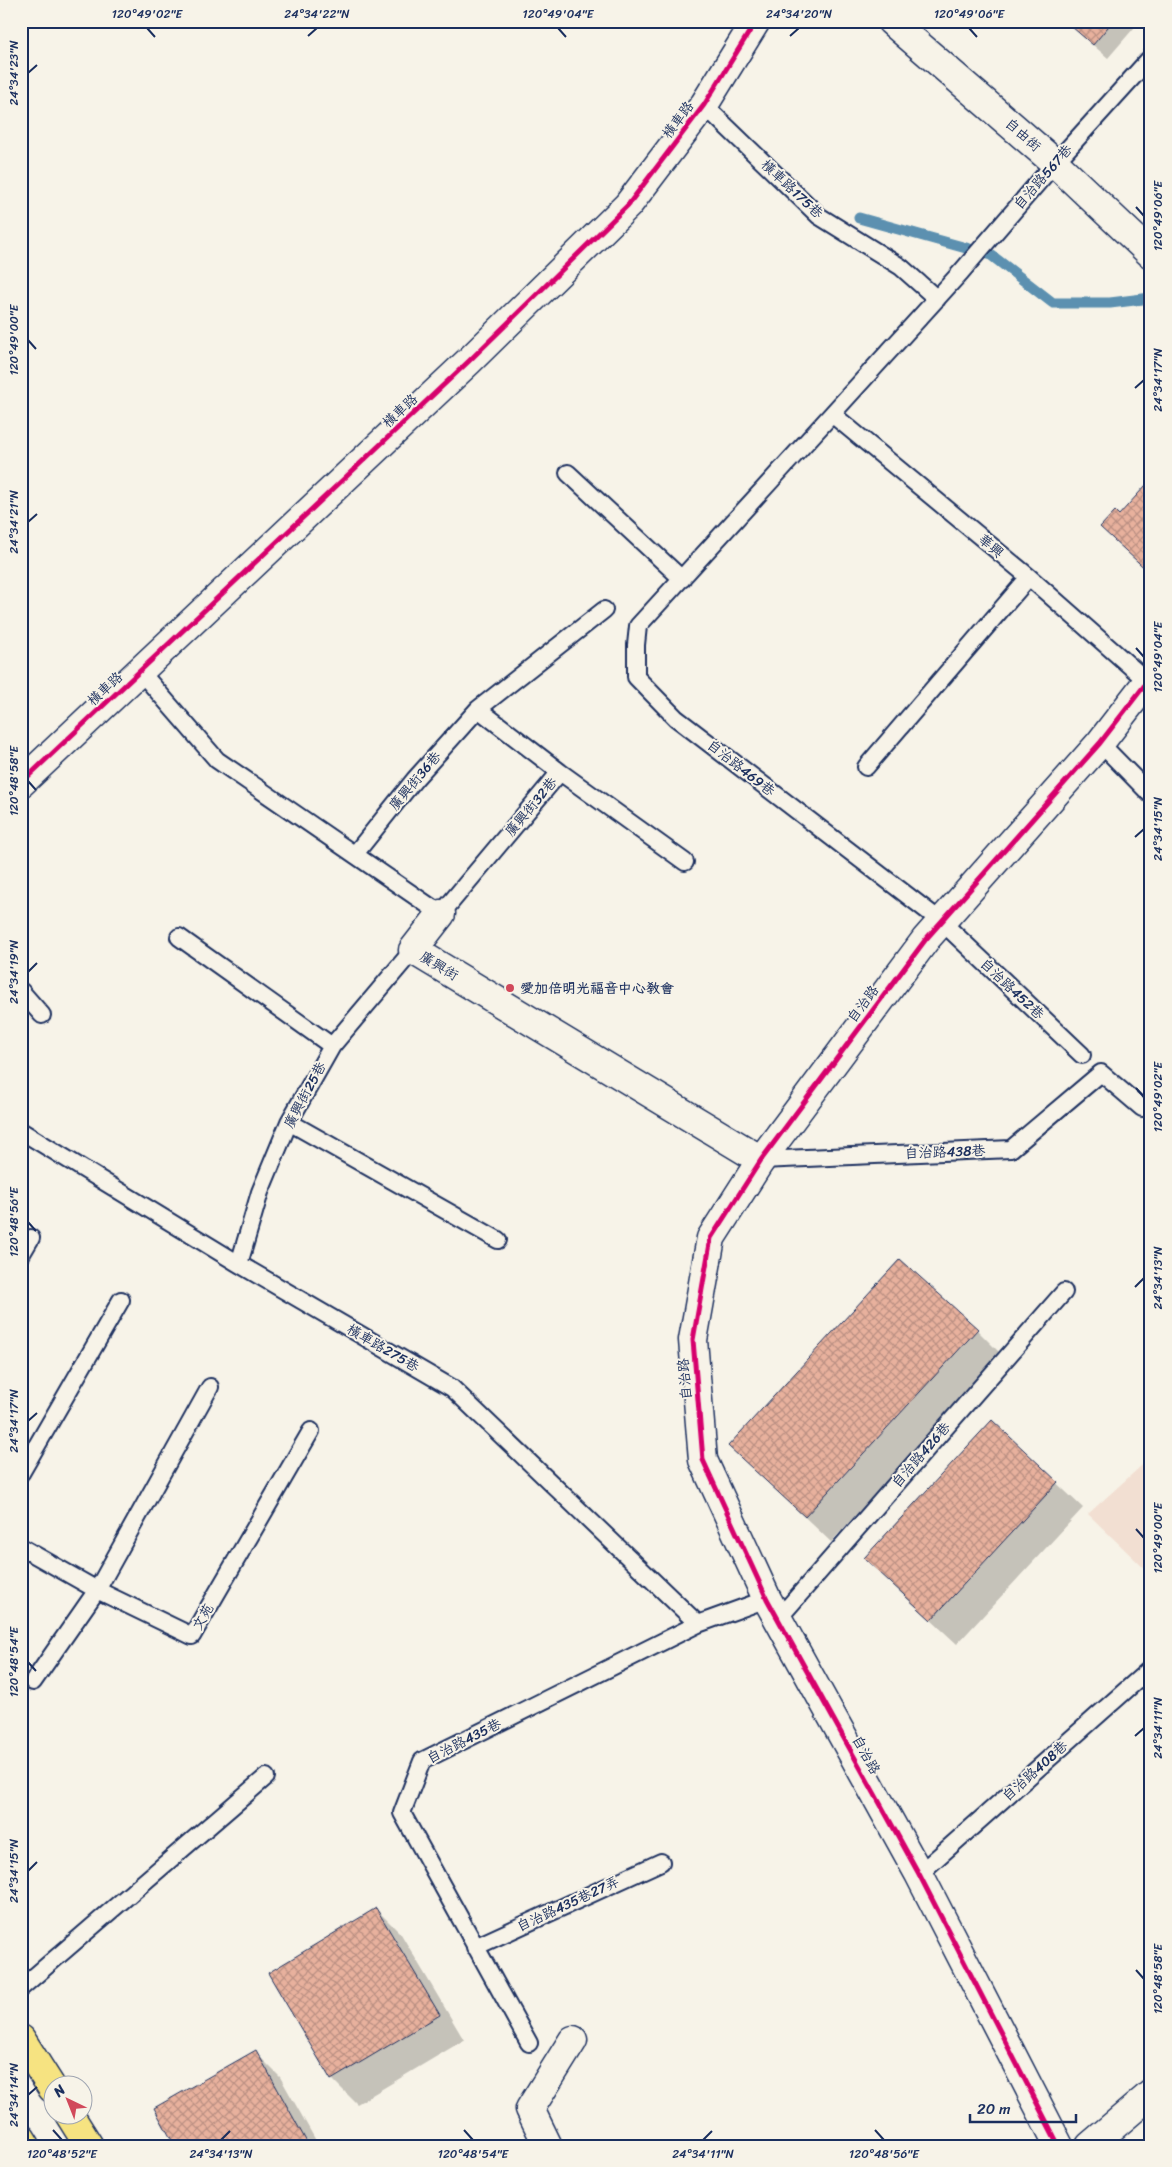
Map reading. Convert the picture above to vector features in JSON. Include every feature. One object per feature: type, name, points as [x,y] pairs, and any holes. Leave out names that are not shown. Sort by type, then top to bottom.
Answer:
[{"type":"main road","points":[[21,2039],[43,2074]]},
{"type":"main road","points":[[75,2124],[89,2146]]},
{"type":"main road","points":[[21,2138],[26,2146]]},
{"type":"street","name":"橫車路","points":[[21,783],[469,361],[628,205],[704,105],[756,21]]},
{"type":"street","name":"自由街","points":[[891,21],[1055,163],[1151,254]]},
{"type":"street","name":"自治路","points":[[1059,2146],[919,1874],[772,1609],[703,1460],[693,1340],[711,1238],[761,1160],[926,939],[1100,743],[1149,679]]},
{"type":"street","name":"廣興街","points":[[441,914],[412,950],[761,1160]]},
{"type":"street","points":[[548,2146],[530,2109],[573,2040]]},
{"type":"street","points":[[1090,2146],[1151,2094]]},
{"type":"lane","name":"自治路567巷","points":[[937,298],[1151,57]]},
{"type":"lane","name":"橫車路175巷","points":[[704,105],[819,216],[901,267],[937,298]]},
{"type":"lane","points":[[568,473],[682,579],[937,298]]},
{"type":"lane","name":"華興","points":[[832,414],[1149,679]]},
{"type":"lane","points":[[866,767],[1029,577]]},
{"type":"lane","name":"自治路469巷","points":[[682,579],[638,626],[636,677],[676,718],[942,922]]},
{"type":"lane","name":"廣興街36巷","points":[[354,854],[415,779],[478,709],[604,610]]},
{"type":"lane","points":[[140,671],[217,760],[441,914]]},
{"type":"lane","points":[[478,709],[560,772]]},
{"type":"lane","points":[[1100,743],[1151,795]]},
{"type":"lane","name":"廣興街32巷","points":[[441,914],[560,772],[685,862]]},
{"type":"lane","name":"自治路452巷","points":[[942,922],[1082,1055]]},
{"type":"lane","points":[[179,937],[332,1046]]},
{"type":"lane","name":"廣興街25巷","points":[[239,1264],[260,1192],[289,1122],[332,1046],[412,950]]},
{"type":"lane","points":[[21,991],[42,1015]]},
{"type":"lane","name":"自治路438巷","points":[[761,1160],[1011,1149],[1101,1073],[1142,1108]]},
{"type":"lane","points":[[289,1122],[498,1240]]},
{"type":"lane","name":"橫車路275巷","points":[[21,1130],[239,1264],[452,1388],[698,1624]]},
{"type":"lane","points":[[21,1255],[31,1238]]},
{"type":"lane","name":"自治路426巷","points":[[772,1609],[1064,1292]]},
{"type":"lane","points":[[21,1473],[121,1300]]},
{"type":"lane","points":[[33,1682],[97,1590],[210,1387]]},
{"type":"lane","name":"文苑","points":[[21,1547],[97,1590],[192,1636],[311,1431]]},
{"type":"lane","name":"自治路435巷","points":[[529,2043],[402,1813],[422,1761],[698,1624],[772,1609]]},
{"type":"lane","name":"自治路408巷","points":[[919,1874],[1151,1668]]},
{"type":"lane","points":[[21,1988],[266,1776]]},
{"type":"lane","name":"自治路435巷27弄","points":[[475,1946],[660,1862]]},
{"type":"shaded area","points":[[1151,1457],[1151,1575],[1088,1514]]},
{"type":"building","points":[[1065,21],[1113,21],[1093,45]]},
{"type":"building","points":[[1146,485],[1151,490],[1151,574],[1100,527],[1115,511],[1119,515]]},
{"type":"building","points":[[900,1259],[978,1329],[805,1517],[728,1446]]},
{"type":"building","points":[[992,1420],[1058,1482],[931,1620],[864,1558]]},
{"type":"building","points":[[376,1908],[440,2015],[331,2080],[268,1973]]},
{"type":"building","points":[[256,2050],[309,2146],[175,2146],[154,2108]]},
{"type":"waterway","points":[[859,218],[991,255],[1053,303],[1110,303],[1151,298]]},
{"type":"cycle path","points":[[21,783],[469,361],[628,205],[704,105],[756,21]]},
{"type":"cycle path","points":[[1059,2146],[919,1874],[767,1599],[703,1460],[693,1340],[711,1238],[761,1160],[926,939],[1100,743],[1151,677]]},
{"type":"place","name":"愛加倍明光福音中心教會","points":[[510,988]]}]
